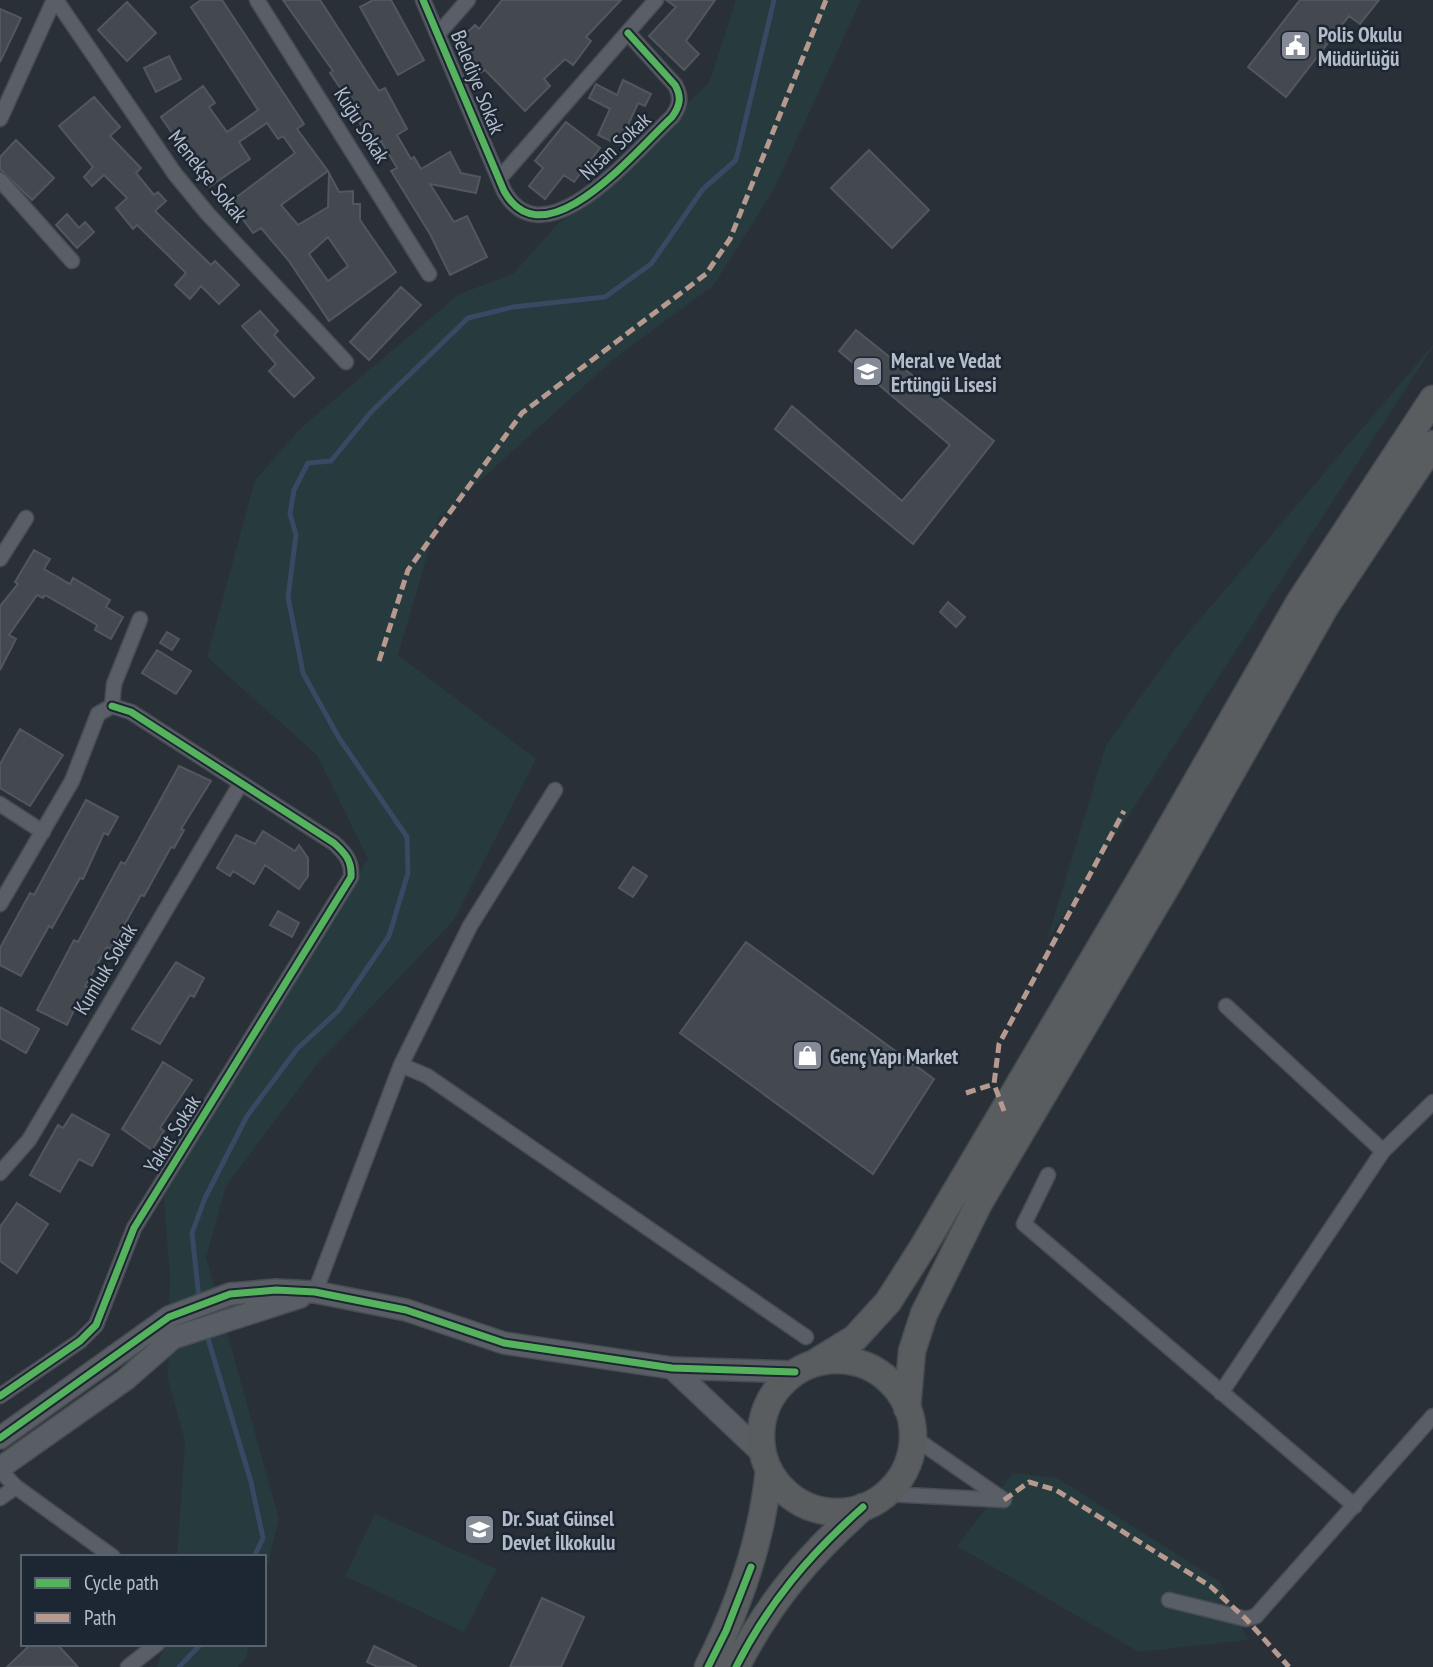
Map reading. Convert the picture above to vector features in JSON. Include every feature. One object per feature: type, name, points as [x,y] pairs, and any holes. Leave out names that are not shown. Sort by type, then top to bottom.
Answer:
[{"type":"highway","points":[[709,1667],[751,1567],[765,1515],[766,1463],[761,1432],[766,1409],[778,1388],[806,1367],[855,1338],[888,1302],[1135,889],[1299,603],[1433,399]]},
{"type":"highway","points":[[907,1408],[912,1351],[924,1314],[979,1203],[1172,877],[1325,607],[1433,444]]},
{"type":"highway","points":[[736,1667],[789,1580],[819,1546],[900,1478],[910,1459],[914,1437],[907,1408],[889,1379],[867,1365],[842,1359],[806,1367]]},
{"type":"highway","points":[[766,1463],[782,1489],[799,1502],[820,1510],[841,1512],[874,1501]]},
{"type":"street","points":[[0,119],[55,0]]},
{"type":"street","name":"Menekşe Sokak","points":[[55,0],[176,174],[207,213],[346,362]]},
{"type":"street","name":"Kuğu Sokak","points":[[257,0],[429,274]]},
{"type":"street","name":"Belediye Sokak","points":[[423,0],[499,179]]},
{"type":"street","points":[[439,33],[468,0]]},
{"type":"street","points":[[499,179],[656,0]]},
{"type":"street","name":"Nisan Sokak","points":[[499,179],[509,200],[523,212],[538,217],[554,215],[592,191],[672,117],[680,103],[678,89],[628,33]]},
{"type":"street","points":[[0,180],[72,261]]},
{"type":"street","points":[[0,559],[26,518]]},
{"type":"street","points":[[112,706],[114,684],[140,619]]},
{"type":"street","points":[[0,904],[78,769],[98,714],[112,706],[131,712],[241,783]]},
{"type":"street","name":"Yakut Sokak","points":[[0,1396],[80,1341],[96,1325],[134,1228],[344,892],[352,865],[346,853],[241,783]]},
{"type":"street","name":"Kumluk Sokak","points":[[0,1173],[29,1140],[241,783]]},
{"type":"street","points":[[315,1292],[401,1065],[470,926],[555,790]]},
{"type":"street","points":[[0,804],[44,832]]},
{"type":"street","points":[[1226,1006],[1383,1151]]},
{"type":"street","points":[[401,1065],[427,1076],[806,1337]]},
{"type":"street","points":[[1221,1393],[1383,1151],[1433,1102]]},
{"type":"street","points":[[1048,1175],[1024,1224],[1355,1506]]},
{"type":"street","points":[[0,1437],[171,1328],[230,1294],[276,1290],[315,1292],[406,1310],[504,1343],[672,1368],[806,1367]]},
{"type":"street","points":[[110,1555],[16,1487],[0,1469],[124,1380],[171,1328],[242,1313],[315,1292]]},
{"type":"street","points":[[672,1368],[766,1463]]},
{"type":"street","points":[[1170,1600],[1246,1619],[1256,1616],[1433,1416]]},
{"type":"street","points":[[874,1501],[1003,1500],[914,1437]]},
{"type":"street","points":[[0,1499],[16,1487]]},
{"type":"street","points":[[128,1667],[154,1646]]},
{"type":"green space","points":[[736,0],[861,0],[774,189],[714,285],[614,359],[438,519],[398,655],[536,759],[454,920],[318,1063],[226,1186],[206,1257],[279,1519],[266,1572],[266,1555],[177,1555],[185,1441],[168,1379],[170,1274],[161,1165],[214,1084],[305,961],[368,859],[317,755],[207,657],[255,480],[301,428],[459,294],[513,274],[554,228],[709,83]]},
{"type":"green space","points":[[1433,345],[1047,941],[1106,745],[1178,645]]},
{"type":"green space","points":[[1013,1473],[1057,1478],[1220,1582],[1248,1640],[1139,1652],[957,1546]]},
{"type":"green space","points":[[375,1514],[497,1569],[464,1632],[345,1576]]},
{"type":"green space","points":[[164,1646],[249,1646],[246,1658],[238,1667],[157,1667]]},
{"type":"building","points":[[201,0],[222,0],[304,124],[297,129],[328,171],[281,205],[298,225],[328,207],[329,173],[339,192],[353,191],[353,204],[360,204],[360,220],[396,272],[329,321],[289,261],[261,228],[253,233],[230,202],[295,153],[283,136],[278,139],[267,123],[239,142],[250,159],[209,187],[161,117],[203,86],[215,103],[209,107],[227,132],[258,110],[191,7]],"holes":[[[328,237],[348,266],[328,281],[309,254]]]},
{"type":"building","points":[[283,0],[320,0],[379,91],[385,88],[407,129],[397,135],[411,159],[414,157],[421,169],[450,152],[461,173],[480,177],[476,193],[430,184],[454,222],[467,216],[487,257],[450,275],[430,234],[391,171],[397,168],[381,141],[372,146],[356,116],[358,114],[330,73],[333,71]]},
{"type":"building","points":[[373,0],[391,0],[424,60],[398,75],[360,7]]},
{"type":"building","points":[[502,0],[621,0],[586,37],[591,41],[573,65],[565,59],[544,79],[550,86],[525,111],[485,70],[480,73],[454,45],[475,25],[479,29]]},
{"type":"building","points":[[666,0],[715,0],[686,41],[699,54],[684,70],[649,36],[676,7]]},
{"type":"building","name":"Polis Okulu Müdürlüğü","points":[[1300,0],[1379,0],[1360,24],[1349,16],[1286,97],[1248,67]]},
{"type":"building","points":[[127,2],[156,33],[127,61],[98,30]]},
{"type":"building","points":[[0,9],[21,18],[0,62]]},
{"type":"building","points":[[169,56],[181,79],[156,92],[144,68]]},
{"type":"building","points":[[623,80],[651,94],[645,106],[638,103],[619,145],[598,135],[610,109],[589,98],[596,84],[617,95]]},
{"type":"building","points":[[94,97],[120,127],[110,136],[141,168],[136,173],[154,195],[158,192],[166,201],[155,211],[211,265],[215,261],[239,285],[219,304],[201,286],[190,299],[175,285],[186,273],[137,225],[133,229],[116,208],[127,198],[104,175],[92,186],[84,177],[93,167],[59,126]]},
{"type":"building","points":[[566,122],[600,148],[574,182],[564,175],[545,199],[529,186],[543,168],[535,161]]},
{"type":"building","points":[[16,140],[54,178],[32,200],[0,169],[0,157]]},
{"type":"building","points":[[869,150],[929,210],[892,248],[831,188]]},
{"type":"building","points":[[67,214],[79,228],[85,222],[94,232],[77,248],[56,225]]},
{"type":"building","points":[[401,287],[421,305],[369,360],[350,342]]},
{"type":"building","points":[[260,311],[278,331],[274,335],[314,378],[294,397],[269,371],[276,364],[242,326]]},
{"type":"building","name":"Meral ve Vedat Ertüngü Lisesi","points":[[856,330],[994,441],[913,544],[775,429],[792,406],[902,501],[950,445],[839,351]]},
{"type":"building","points":[[34,550],[50,559],[44,569],[70,584],[73,578],[110,600],[106,607],[123,617],[111,639],[95,630],[97,625],[45,595],[43,598],[37,595],[9,635],[16,639],[0,670],[0,606],[18,584],[15,582]]},
{"type":"building","points":[[948,602],[965,617],[956,627],[940,612]]},
{"type":"building","points":[[167,632],[179,639],[172,650],[160,643]]},
{"type":"building","points":[[157,650],[191,671],[176,694],[142,673]]},
{"type":"building","points":[[20,729],[63,755],[30,806],[0,788],[0,764]]},
{"type":"building","points":[[179,766],[211,781],[181,829],[184,830],[174,848],[171,847],[144,896],[141,895],[111,949],[107,947],[85,986],[93,990],[82,1009],[76,1006],[67,1025],[37,1010],[74,940],[78,942],[121,862],[125,864]]},
{"type":"building","points":[[86,800],[118,817],[108,835],[104,833],[83,879],[80,878],[52,928],[49,926],[21,976],[0,965],[0,948],[30,893],[34,895]]},
{"type":"building","points":[[263,831],[295,851],[299,845],[308,858],[308,876],[299,889],[265,865],[254,884],[233,871],[230,876],[217,868],[236,835],[255,844]]},
{"type":"building","points":[[633,867],[647,876],[633,897],[619,888]]},
{"type":"building","points":[[278,911],[299,923],[292,937],[270,925]]},
{"type":"building","name":"Genç Yapı Market","points":[[746,942],[934,1079],[873,1174],[680,1033]]},
{"type":"building","points":[[176,962],[204,978],[194,997],[190,995],[160,1044],[132,1029]]},
{"type":"building","points":[[0,1007],[39,1029],[26,1053],[0,1038]]},
{"type":"building","points":[[163,1062],[192,1080],[160,1128],[164,1131],[152,1150],[122,1129]]},
{"type":"building","points":[[72,1114],[109,1135],[92,1166],[79,1159],[60,1192],[30,1175],[58,1125],[63,1128]]},
{"type":"building","points":[[17,1203],[48,1224],[17,1273],[0,1261],[0,1227]]},
{"type":"building","name":"Dr. Suat Günsel Devlet İlkokulu","points":[[542,1598],[584,1617],[561,1667],[510,1667]]},
{"type":"building","points":[[29,1646],[59,1646],[78,1667],[7,1667]]},
{"type":"building","points":[[374,1646],[417,1667],[378,1667],[367,1662]]},
{"type":"waterway","points":[[199,1298],[192,1233],[205,1198],[247,1116],[297,1049],[338,1011],[389,936],[408,873],[407,837],[339,738],[303,673],[288,597],[296,535],[290,514],[294,490],[308,463],[331,461],[371,412],[468,318],[513,307],[605,297],[651,264],[703,189],[736,160],[774,0]]},
{"type":"waterway","points":[[206,1332],[251,1482],[263,1538],[255,1555]]},
{"type":"waterway","points":[[179,1667],[199,1646]]},
{"type":"marked path","points":[[379,661],[408,570],[522,413],[706,274],[730,239],[826,0]]},
{"type":"marked path","points":[[1004,1111],[994,1084],[999,1044],[1124,811]]},
{"type":"marked path","points":[[966,1093],[994,1084]]},
{"type":"marked path","points":[[1004,1500],[1029,1482],[1056,1490],[1210,1586],[1246,1619],[1289,1667]]},
{"type":"cycle path","points":[[423,0],[504,191],[522,210],[543,215],[566,208],[590,193],[637,152],[677,109],[679,97],[675,85],[628,33]]},
{"type":"cycle path","points":[[0,1396],[80,1341],[96,1325],[134,1228],[351,877],[347,858],[334,843],[131,712],[112,706]]},
{"type":"cycle path","points":[[0,1438],[169,1317],[230,1294],[276,1290],[315,1292],[406,1310],[504,1343],[672,1368],[795,1372]]},
{"type":"cycle path","points":[[736,1667],[776,1600],[825,1543],[863,1507]]},
{"type":"cycle path","points":[[708,1667],[726,1631],[751,1567]]},
{"type":"place","name":"Polis Okulu Müdürlüğü","points":[[1295,46]]},
{"type":"place","name":"Meral ve Vedat Ertüngü Lisesi","points":[[868,372]]},
{"type":"place","name":"Genç Yapı Market","points":[[807,1056]]},
{"type":"place","name":"Dr. Suat Günsel Devlet İlkokulu","points":[[479,1530]]}]
